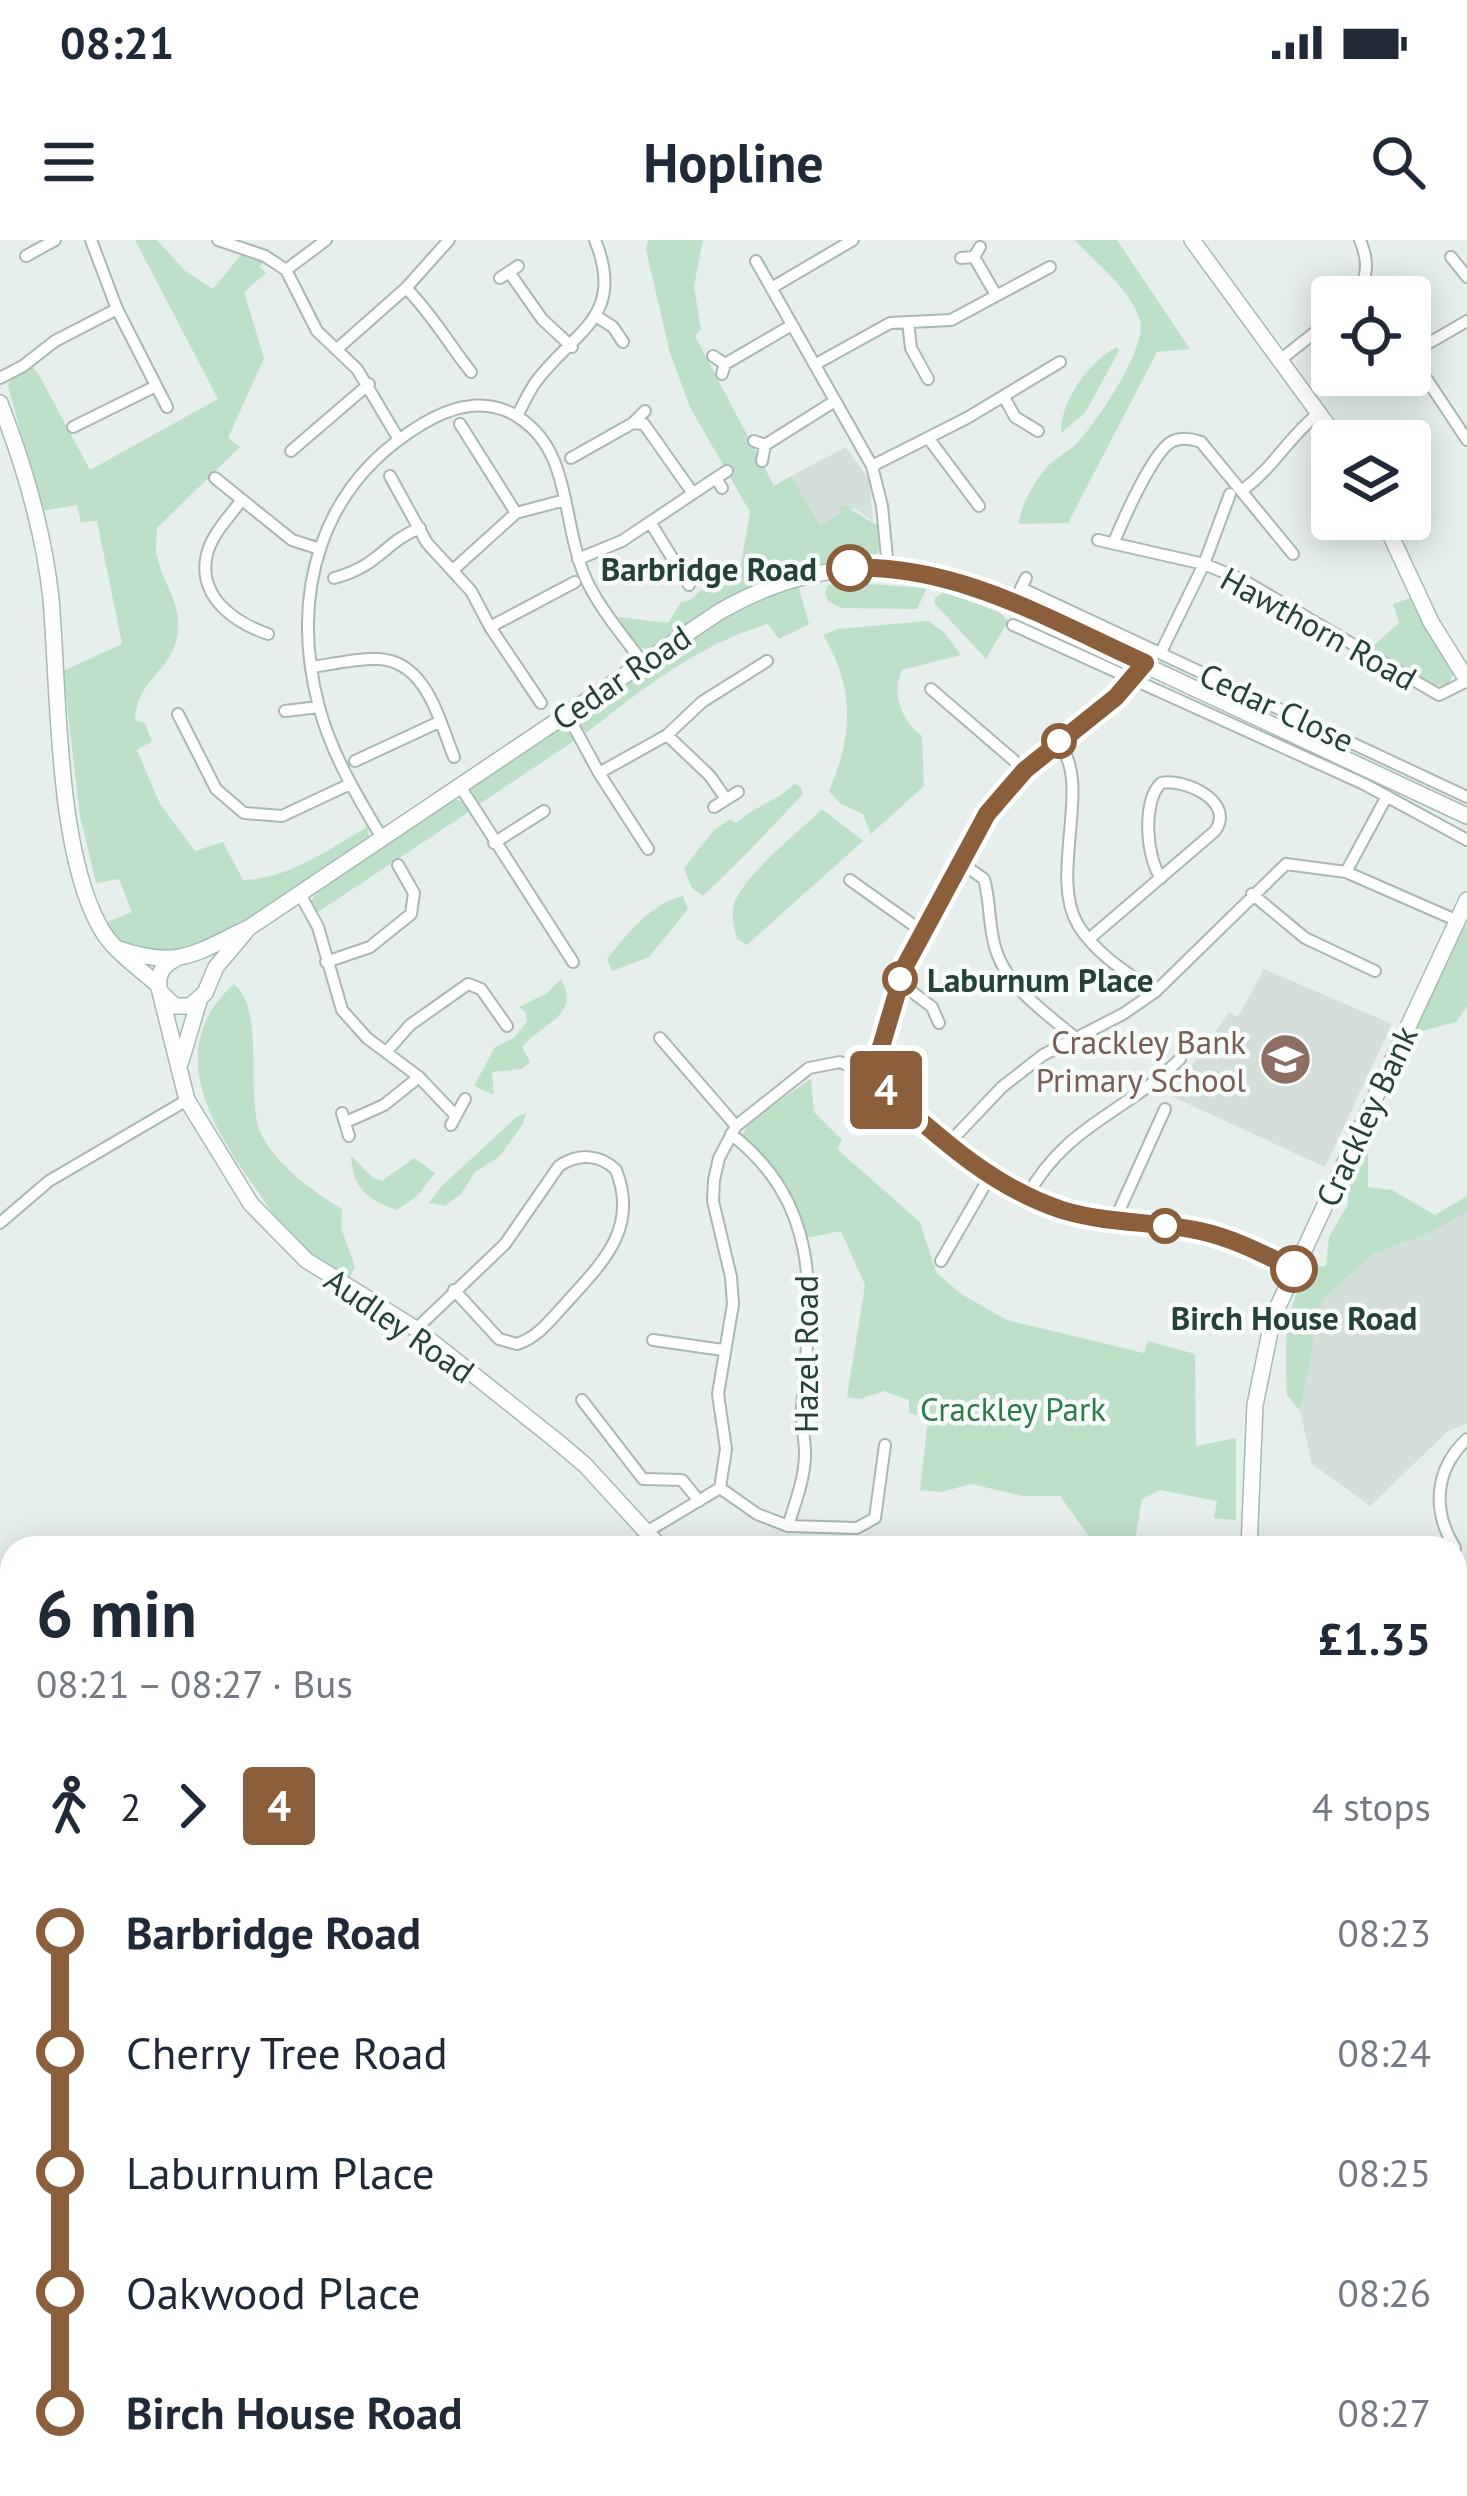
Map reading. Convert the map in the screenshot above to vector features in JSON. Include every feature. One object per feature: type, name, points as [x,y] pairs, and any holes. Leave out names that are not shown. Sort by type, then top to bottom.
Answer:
[{"type":"street","points":[[26,255],[55,240]]},
{"type":"street","points":[[92,240],[117,309],[166,407]]},
{"type":"street","points":[[218,240],[286,270],[317,332],[369,384],[398,438]]},
{"type":"street","points":[[286,270],[326,240]]},
{"type":"street","points":[[337,349],[406,288],[449,240]]},
{"type":"street","points":[[1192,240],[1326,420]]},
{"type":"street","points":[[1360,240],[1367,260],[1364,276]]},
{"type":"street","points":[[517,416],[535,383],[596,316],[604,269],[598,241]]},
{"type":"street","points":[[773,287],[848,241]]},
{"type":"street","points":[[972,254],[996,295]]},
{"type":"street","points":[[1451,257],[1467,278]]},
{"type":"street","points":[[756,261],[872,466],[882,506],[888,568]]},
{"type":"street","points":[[509,272],[542,319],[572,347]]},
{"type":"street","points":[[816,364],[878,328],[951,320],[1048,272]]},
{"type":"street","points":[[406,288],[439,322],[471,377]]},
{"type":"street","points":[[0,378],[55,341],[117,309]]},
{"type":"street","points":[[596,316],[613,327],[623,342]]},
{"type":"street","points":[[1431,342],[1467,321]]},
{"type":"street","points":[[908,322],[911,348],[927,370]]},
{"type":"street","points":[[713,356],[723,369],[793,325]]},
{"type":"street","points":[[1280,360],[1311,336]]},
{"type":"street","points":[[872,466],[1056,369]]},
{"type":"street","points":[[291,451],[369,384]]},
{"type":"street","points":[[1431,386],[1467,440]]},
{"type":"street","points":[[73,428],[154,387]]},
{"type":"street","points":[[1004,397],[1015,418],[1038,431]]},
{"type":"street","points":[[762,460],[759,443],[835,401]]},
{"type":"street","points":[[0,403],[38,525],[50,594],[76,855],[90,907],[116,948],[175,1006],[203,994]]},
{"type":"street","points":[[382,838],[350,784],[319,706],[310,609],[326,527],[347,488],[398,438],[458,407],[481,405],[517,416],[550,449],[578,559],[605,611],[643,663]]},
{"type":"street","points":[[572,458],[645,411]]},
{"type":"street","points":[[1244,489],[1269,471],[1320,412]]},
{"type":"street","points":[[633,423],[644,424],[692,492]]},
{"type":"street","points":[[467,428],[516,513]]},
{"type":"street","points":[[1114,542],[1159,450],[1188,438],[1202,442],[1293,554]]},
{"type":"street","points":[[929,439],[979,506]]},
{"type":"street","points":[[390,476],[427,543],[471,591],[490,627],[540,694]]},
{"type":"street","points":[[215,478],[292,540],[320,549]]},
{"type":"street","points":[[578,559],[622,542],[692,492],[722,479]]},
{"type":"street","points":[[453,570],[516,513],[565,500]]},
{"type":"street","points":[[241,501],[215,536],[206,558],[207,576],[223,609],[243,626],[268,634]]},
{"type":"street","points":[[1162,652],[1230,501]]},
{"type":"street","points":[[650,521],[689,585]]},
{"type":"street","points":[[334,578],[361,571],[405,533],[420,528]]},
{"type":"street","name":"Hawthorn Road","points":[[1098,540],[1204,564],[1273,594],[1439,695],[1467,681]]},
{"type":"street","points":[[1393,540],[1431,622],[1467,681]]},
{"type":"street","name":"Cedar Road","points":[[250,927],[718,613],[761,590],[820,573],[888,568],[963,583],[1298,726],[1467,816]]},
{"type":"street","points":[[490,627],[574,582]]},
{"type":"street","name":"Cedar Close","points":[[1024,583],[1298,726],[1467,797]]},
{"type":"street","points":[[1019,624],[1465,835]]},
{"type":"street","points":[[312,667],[380,658],[413,672],[425,688],[454,757]]},
{"type":"street","points":[[598,773],[667,735],[702,702],[767,662]]},
{"type":"street","points":[[866,1073],[881,1047],[898,982],[987,814],[1025,770],[1133,680],[1145,663]]},
{"type":"street","points":[[937,689],[1025,770]]},
{"type":"street","points":[[281,711],[319,706]]},
{"type":"street","points":[[566,714],[648,849]]},
{"type":"street","points":[[355,761],[439,722]]},
{"type":"street","points":[[178,723],[216,789],[244,813],[282,816],[350,784]]},
{"type":"street","points":[[667,735],[732,795],[715,807]]},
{"type":"street","points":[[1058,742],[1071,765],[1066,865],[1075,920],[1103,957],[1155,992]]},
{"type":"street","points":[[1089,939],[1161,878],[1221,823],[1221,810],[1214,801],[1170,780],[1154,788],[1152,796],[1150,854],[1161,878]]},
{"type":"street","points":[[460,786],[573,962]]},
{"type":"street","points":[[1346,872],[1387,796]]},
{"type":"street","points":[[494,843],[544,811]]},
{"type":"street","points":[[960,862],[984,879],[995,949],[1004,969],[1024,994],[1073,1036]]},
{"type":"street","points":[[948,1144],[1003,1087],[1073,1036],[1123,1014],[1155,992],[1286,864],[1346,872],[1458,921]]},
{"type":"street","points":[[326,962],[370,947],[411,914],[414,893],[399,875]]},
{"type":"street","points":[[850,880],[923,932]]},
{"type":"street","points":[[300,894],[318,927],[342,1010],[368,1038],[419,1077],[453,1120],[465,1099]]},
{"type":"street","points":[[1252,894],[1305,938],[1375,971]]},
{"type":"street","name":"Crackley Bank","points":[[1250,1536],[1258,1374],[1273,1317],[1467,900]]},
{"type":"street","points":[[159,989],[163,968],[250,927]]},
{"type":"street","points":[[179,1070],[203,994],[217,967],[250,927]]},
{"type":"street","points":[[116,948],[160,961],[182,958],[201,966],[203,994]]},
{"type":"street","points":[[898,982],[932,1007],[939,1024]]},
{"type":"street","points":[[388,1050],[410,1025],[468,984],[482,989],[507,1026]]},
{"type":"street","name":"Audley Road","points":[[159,989],[187,1100],[245,1195],[273,1228],[305,1260],[416,1329],[585,1465],[652,1536]]},
{"type":"street","name":"Hazel Road","points":[[660,1038],[785,1191],[801,1235],[811,1323],[801,1415],[806,1455],[788,1526]]},
{"type":"street","points":[[1027,1196],[1040,1172],[1067,1142],[1180,1060]]},
{"type":"street","points":[[648,1531],[720,1488],[726,1449],[718,1394],[733,1304],[713,1202],[718,1158],[734,1130],[809,1068],[841,1062],[866,1073],[948,1144],[990,1176],[1027,1196],[1114,1222],[1203,1232],[1250,1247],[1294,1269]]},
{"type":"street","points":[[349,1136],[344,1118],[384,1105],[419,1077]]},
{"type":"street","points":[[0,1223],[49,1180],[187,1100]]},
{"type":"street","points":[[1114,1222],[1166,1109]]},
{"type":"street","points":[[416,1329],[454,1290],[505,1244],[559,1166],[570,1159],[596,1157],[616,1169],[622,1206],[613,1249],[538,1333],[517,1344],[499,1339],[454,1290]]},
{"type":"street","points":[[941,1261],[990,1176]]},
{"type":"street","points":[[653,1340],[723,1350]]},
{"type":"street","points":[[582,1400],[643,1479],[682,1480],[699,1501]]},
{"type":"street","points":[[1447,1536],[1441,1526],[1440,1483],[1456,1449],[1467,1439]]},
{"type":"street","points":[[720,1488],[757,1514],[788,1526],[857,1528],[875,1518],[885,1445]]},
{"type":"shaded area","points":[[846,447],[869,480],[873,521],[854,508],[820,525],[791,476]]},
{"type":"shaded area","name":"Crackley Bank Primary School","points":[[1264,969],[1392,1024],[1325,1167],[1171,1096],[1229,1012],[1238,1017]]},
{"type":"shaded area","points":[[1467,1212],[1467,1424],[1448,1431],[1370,1506],[1312,1464],[1300,1411],[1322,1300],[1373,1254],[1430,1233]]},
{"type":"green space","points":[[135,240],[157,240],[185,271],[213,289],[244,251],[268,258],[259,267],[266,273],[244,292],[264,358],[228,438],[240,447],[157,528],[157,556],[175,606],[177,638],[137,706],[135,720],[145,723],[152,741],[137,750],[160,804],[195,851],[223,842],[243,880],[292,869],[368,826],[369,839],[236,928],[180,951],[158,954],[127,945],[102,924],[132,912],[119,879],[96,883],[80,816],[63,671],[122,644],[97,521],[81,522],[77,505],[42,511],[8,386],[11,379],[32,367],[38,373],[90,470],[218,399]]},
{"type":"green space","points":[[648,240],[703,240],[694,286],[701,329],[695,336],[774,486],[791,476],[820,525],[842,513],[839,507],[843,505],[877,525],[879,550],[873,560],[807,571],[754,588],[649,650],[638,647],[618,617],[668,623],[681,602],[710,582],[739,574],[750,512],[690,407],[670,353],[646,250]]},
{"type":"green space","points":[[1075,240],[1117,240],[1190,349],[1157,352],[1068,523],[1019,524],[1038,478],[1077,443],[1108,402],[1129,365],[1140,332],[1129,297]]},
{"type":"green space","points":[[1117,347],[1085,413],[1061,433],[1065,408],[1078,384]]},
{"type":"green space","points":[[798,585],[809,624],[779,639],[768,624],[719,643],[650,685],[586,733],[577,719],[580,713],[744,605]]},
{"type":"green space","points":[[828,585],[927,588],[917,609],[841,608],[828,601]]},
{"type":"green space","points":[[943,592],[999,612],[1008,621],[986,659],[935,604]]},
{"type":"green space","points":[[1410,598],[1450,665],[1453,674],[1448,686],[1433,685],[1372,647],[1399,623],[1393,604]]},
{"type":"green space","points":[[928,621],[944,632],[961,655],[902,670],[898,698],[908,722],[922,736],[924,786],[871,834],[863,814],[841,804],[829,791],[843,751],[847,712],[841,674],[823,635],[837,629]]},
{"type":"green space","points":[[557,727],[573,731],[577,739],[478,805],[471,788],[476,783]]},
{"type":"green space","points":[[794,784],[803,794],[729,871],[703,896],[691,887],[684,868],[713,831],[730,819],[736,823]]},
{"type":"green space","points":[[455,799],[465,802],[470,811],[315,914],[310,902],[323,885]]},
{"type":"green space","points":[[822,809],[863,841],[747,945],[737,939],[733,910],[742,889]]},
{"type":"green space","points":[[683,896],[688,909],[649,957],[612,971],[607,959],[631,930],[650,912]]},
{"type":"green space","points":[[1461,924],[1467,927],[1467,1006],[1456,1022],[1418,1032],[1413,1027]]},
{"type":"green space","points":[[561,979],[566,992],[563,1010],[522,1047],[530,1062],[522,1069],[492,1072],[494,1095],[474,1086],[495,1047],[514,1038],[527,1021],[519,1007],[547,993]]},
{"type":"green space","points":[[234,984],[249,1013],[260,1131],[284,1165],[342,1209],[341,1228],[355,1267],[349,1278],[308,1251],[281,1224],[235,1158],[209,1109],[198,1058],[201,1033],[213,1008]]},
{"type":"green space","name":"Crackley Park","points":[[811,1079],[814,1112],[842,1140],[837,1149],[920,1222],[936,1272],[961,1294],[1007,1320],[1144,1353],[1148,1341],[1195,1354],[1196,1446],[1236,1438],[1236,1520],[1214,1518],[1217,1501],[1160,1490],[1142,1499],[1136,1536],[1089,1536],[1060,1496],[1023,1496],[971,1484],[941,1492],[920,1490],[928,1418],[909,1413],[909,1400],[884,1391],[860,1399],[847,1397],[865,1285],[841,1231],[805,1238],[771,1168],[741,1137],[750,1121]]},
{"type":"green space","points":[[526,1113],[499,1157],[475,1172],[461,1194],[445,1206],[429,1203],[515,1118]]},
{"type":"green space","points":[[1368,1139],[1368,1187],[1392,1190],[1435,1215],[1467,1196],[1467,1212],[1430,1233],[1373,1254],[1322,1300],[1300,1411],[1287,1395],[1291,1312],[1313,1267],[1326,1266],[1329,1237],[1348,1204],[1348,1174],[1361,1140]]},
{"type":"green space","points":[[351,1156],[382,1181],[414,1158],[435,1173],[418,1195],[397,1210],[364,1191]]},
{"type":"bus line","name":"4","points":[[850,568],[912,570],[963,583],[1145,663],[1116,697],[1025,770],[987,814],[905,966],[881,1047],[866,1073],[974,1166],[1027,1196],[1097,1219],[1203,1232],[1250,1247],[1294,1269]]},
{"type":"place","name":"Barbridge Road","points":[[850,568]]},
{"type":"place","name":"Laburnum Place","points":[[900,979]]},
{"type":"place","name":"Crackley Bank Primary School","points":[[1285,1060]]},
{"type":"place","name":"Birch House Road","points":[[1294,1269]]}]
